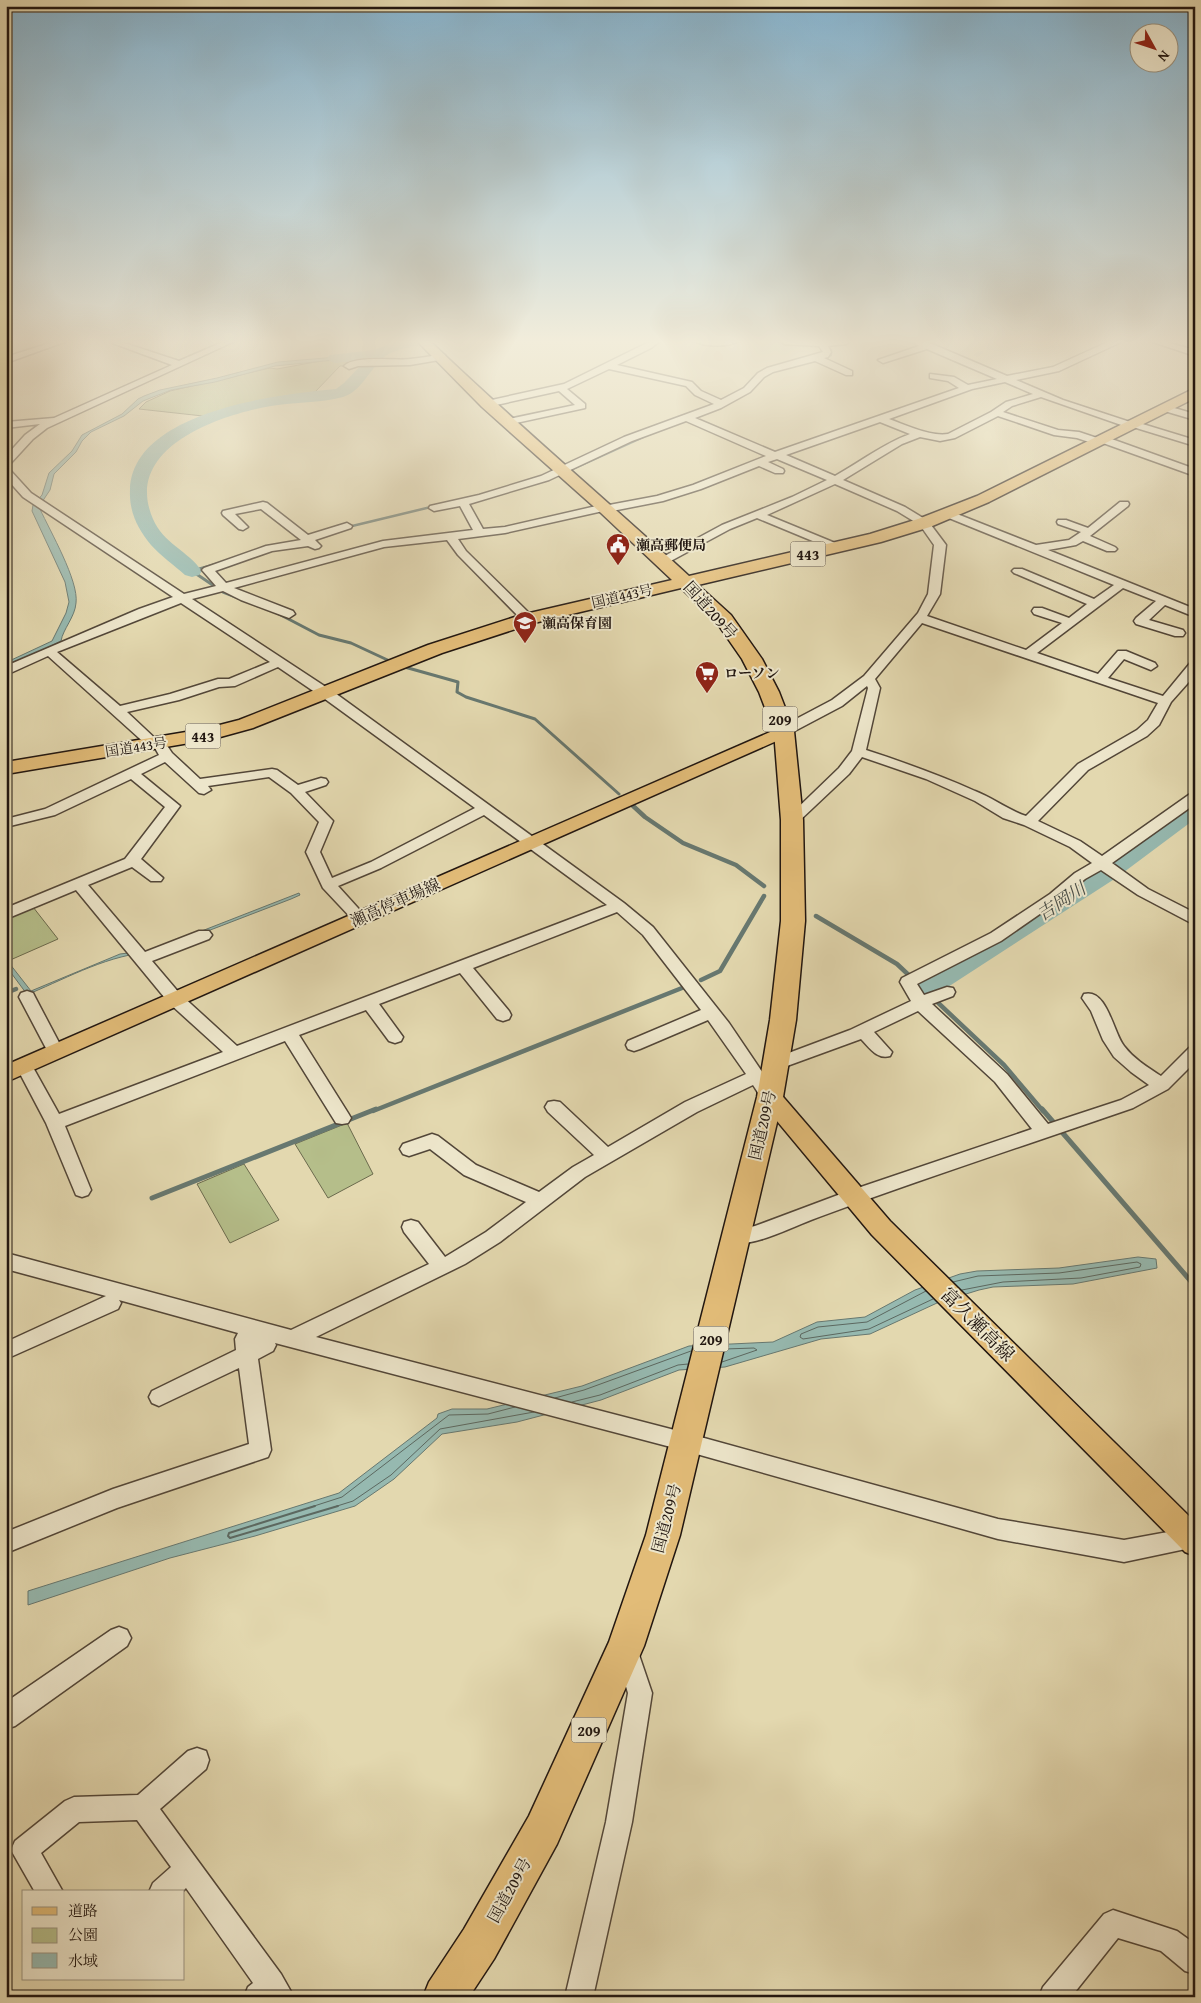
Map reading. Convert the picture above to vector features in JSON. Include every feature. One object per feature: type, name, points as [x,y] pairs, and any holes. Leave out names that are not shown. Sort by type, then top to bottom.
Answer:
[{"type":"highway","name":"国道209号","points":[[444,1997],[479,1944],[543,1830],[626,1646],[663,1535],[735,1236],[762,1087],[776,1064],[783,1020],[793,921],[792,820],[784,731],[769,692],[752,659],[724,619],[687,582],[522,434]]},
{"type":"highway","name":"国道443号","points":[[6,768],[160,748],[246,724],[396,664],[478,634],[528,619],[836,547],[924,523],[984,500],[1111,434]]},
{"type":"main road","name":"瀬高停車場線","points":[[6,1074],[784,731]]},
{"type":"main road","name":"富久瀬高線","points":[[762,1087],[881,1228],[1193,1539]]},
{"type":"street","points":[[7,459],[33,434]]},
{"type":"street","points":[[434,508],[509,490],[563,470],[641,434]]},
{"type":"street","points":[[726,434],[901,509],[924,523],[940,545],[940,558],[934,594],[920,618],[868,679],[837,703],[784,731]]},
{"type":"street","points":[[6,671],[143,612],[183,598],[383,544],[505,530],[606,508],[659,499],[697,487],[834,434]]},
{"type":"street","points":[[663,561],[726,527],[796,499],[836,480],[868,462],[886,448],[918,434]]},
{"type":"street","points":[[929,434],[940,438],[954,434]]},
{"type":"street","points":[[1068,434],[1100,440],[1195,473]]},
{"type":"street","points":[[1167,434],[1195,442]]},
{"type":"street","points":[[759,462],[779,471]]},
{"type":"street","points":[[6,472],[27,495],[325,693],[619,906],[648,931],[712,1012],[762,1087],[691,1107],[577,1173],[493,1237],[442,1267],[292,1338]]},
{"type":"street","points":[[463,502],[480,533]]},
{"type":"street","points":[[1034,549],[1072,543],[1124,504]]},
{"type":"street","points":[[243,528],[227,513],[263,505],[330,558]]},
{"type":"street","points":[[756,514],[836,547]]},
{"type":"street","points":[[948,514],[1195,613]]},
{"type":"street","points":[[1062,522],[1111,550]]},
{"type":"street","points":[[289,614],[247,599],[223,587],[212,577],[208,570],[270,548],[308,541],[347,526]]},
{"type":"street","points":[[450,536],[462,553],[528,619]]},
{"type":"street","points":[[1018,571],[1096,604]]},
{"type":"street","points":[[1027,655],[1122,584]]},
{"type":"street","points":[[1163,600],[1140,621],[1179,633]]},
{"type":"street","points":[[1038,611],[1071,622]]},
{"type":"street","points":[[920,618],[1165,700]]},
{"type":"street","points":[[49,651],[118,710],[201,788],[272,773],[296,790],[326,821],[312,852],[328,885],[359,918]]},
{"type":"street","points":[[1100,679],[1122,654],[1151,666]]},
{"type":"street","points":[[6,659],[36,657]]},
{"type":"street","points":[[118,710],[174,697],[218,683],[230,683],[280,662]]},
{"type":"street","points":[[1030,822],[1082,767],[1142,733],[1154,722],[1165,700],[1191,672],[1195,665]]},
{"type":"street","points":[[792,820],[844,771],[859,752],[874,688],[868,679]]},
{"type":"street","points":[[6,823],[50,812],[132,773],[160,748]]},
{"type":"street","points":[[859,752],[931,776],[980,798],[1008,815],[1030,822],[1075,844],[1143,892],[1195,920]]},
{"type":"street","points":[[6,914],[80,885],[132,860],[173,806],[132,773]]},
{"type":"street","points":[[296,790],[321,782]]},
{"type":"street","points":[[1045,1133],[1001,1078],[920,1002],[908,982],[996,936],[1055,897],[1080,876],[1102,863],[1195,797]]},
{"type":"street","points":[[328,885],[376,865],[486,808]]},
{"type":"street","points":[[132,860],[156,878]]},
{"type":"street","points":[[80,885],[176,999],[235,1054]]},
{"type":"street","points":[[55,1124],[619,906]]},
{"type":"street","points":[[142,959],[204,935]]},
{"type":"street","points":[[463,966],[503,1016]]},
{"type":"street","points":[[776,1064],[863,1031],[920,1002],[947,992]]},
{"type":"street","points":[[27,997],[56,1052]]},
{"type":"street","points":[[1090,998],[1100,1008],[1114,1045],[1133,1066],[1162,1085]]},
{"type":"street","points":[[369,1002],[395,1038]]},
{"type":"street","points":[[634,1045],[712,1012]]},
{"type":"street","points":[[863,1031],[884,1052]]},
{"type":"street","points":[[289,1033],[342,1118]]},
{"type":"street","points":[[735,1236],[757,1233],[853,1197],[1127,1104],[1162,1085],[1195,1052]]},
{"type":"street","points":[[24,1066],[55,1124],[82,1190]]},
{"type":"street","points":[[554,1107],[607,1156]]},
{"type":"street","points":[[409,1149],[432,1141],[470,1170],[541,1201]]},
{"type":"street","points":[[411,1227],[442,1267]]},
{"type":"street","points":[[6,1262],[686,1442],[998,1529],[1124,1550],[1193,1539]]},
{"type":"street","points":[[6,1351],[111,1303]]},
{"type":"street","points":[[6,1543],[113,1499],[260,1450],[253,1346],[159,1397]]},
{"type":"street","points":[[6,1717],[119,1638]]},
{"type":"street","points":[[580,1997],[619,1822],[640,1693],[626,1646]]},
{"type":"street","points":[[49,1890],[24,1850],[74,1810],[143,1807],[197,1760]]},
{"type":"street","points":[[143,1807],[188,1869],[270,1993]]},
{"type":"street","points":[[164,1890],[188,1869]]},
{"type":"street","points":[[1053,1997],[1113,1923],[1168,1940],[1195,1961]]},
{"type":"green space","points":[[33,907],[58,939],[8,961],[6,958],[6,918]]},
{"type":"green space","points":[[347,1123],[373,1174],[328,1198],[295,1144]]},
{"type":"green space","points":[[244,1164],[279,1220],[230,1243],[197,1184]]},
{"type":"water","points":[[89,434],[82,441],[76,452],[54,474],[50,490],[40,505],[40,509],[69,569],[76,594],[74,613],[61,641],[6,669],[7,662],[52,641],[66,613],[69,602],[65,582],[32,511],[33,505],[42,495],[49,473],[72,451],[82,435]]},
{"type":"water","points":[[299,893],[300,895],[291,899],[153,952],[121,957],[106,962],[31,993],[26,993],[6,966],[6,959],[31,991],[120,954],[153,950]]},
{"type":"water","points":[[1138,1257],[1156,1259],[1157,1268],[1073,1284],[993,1287],[979,1290],[937,1303],[870,1334],[821,1339],[725,1367],[679,1370],[601,1400],[517,1422],[442,1434],[394,1479],[355,1506],[255,1536],[170,1558],[28,1605],[28,1591],[339,1493],[437,1418],[438,1414],[452,1409],[487,1409],[582,1386],[689,1346],[773,1342],[817,1322],[865,1317],[915,1290],[960,1274],[977,1271],[1059,1268]]},
{"type":"waterway","points":[[177,434],[157,449],[147,462],[139,484],[140,509],[146,524],[157,540],[192,571]]},
{"type":"waterway","points":[[568,471],[643,437]]},
{"type":"waterway","points":[[348,527],[435,506]]},
{"type":"waterway","points":[[217,564],[192,571],[223,592],[258,606]]},
{"type":"waterway","points":[[277,613],[319,635],[351,643],[394,663]]},
{"type":"waterway","points":[[401,666],[458,682],[457,692],[466,697],[535,719],[619,794]]},
{"type":"waterway","points":[[631,804],[645,817],[683,843],[736,865],[764,886]]},
{"type":"waterway","name":"吉岡川","points":[[924,989],[1107,872],[1195,807]]},
{"type":"waterway","points":[[701,980],[720,971],[764,896]]},
{"type":"waterway","points":[[816,916],[897,964],[1004,1065],[1043,1111]]},
{"type":"waterway","points":[[373,1111],[682,988]]},
{"type":"waterway","points":[[6,993],[16,989]]},
{"type":"waterway","points":[[152,1198],[376,1109]]},
{"type":"waterway","points":[[1042,1109],[1195,1286]]},
{"type":"place","name":"瀬高郵便局","points":[[618,566]]},
{"type":"place","name":"瀬高保育園","points":[[525,644]]},
{"type":"place","name":"ローソン","points":[[707,694]]}]
